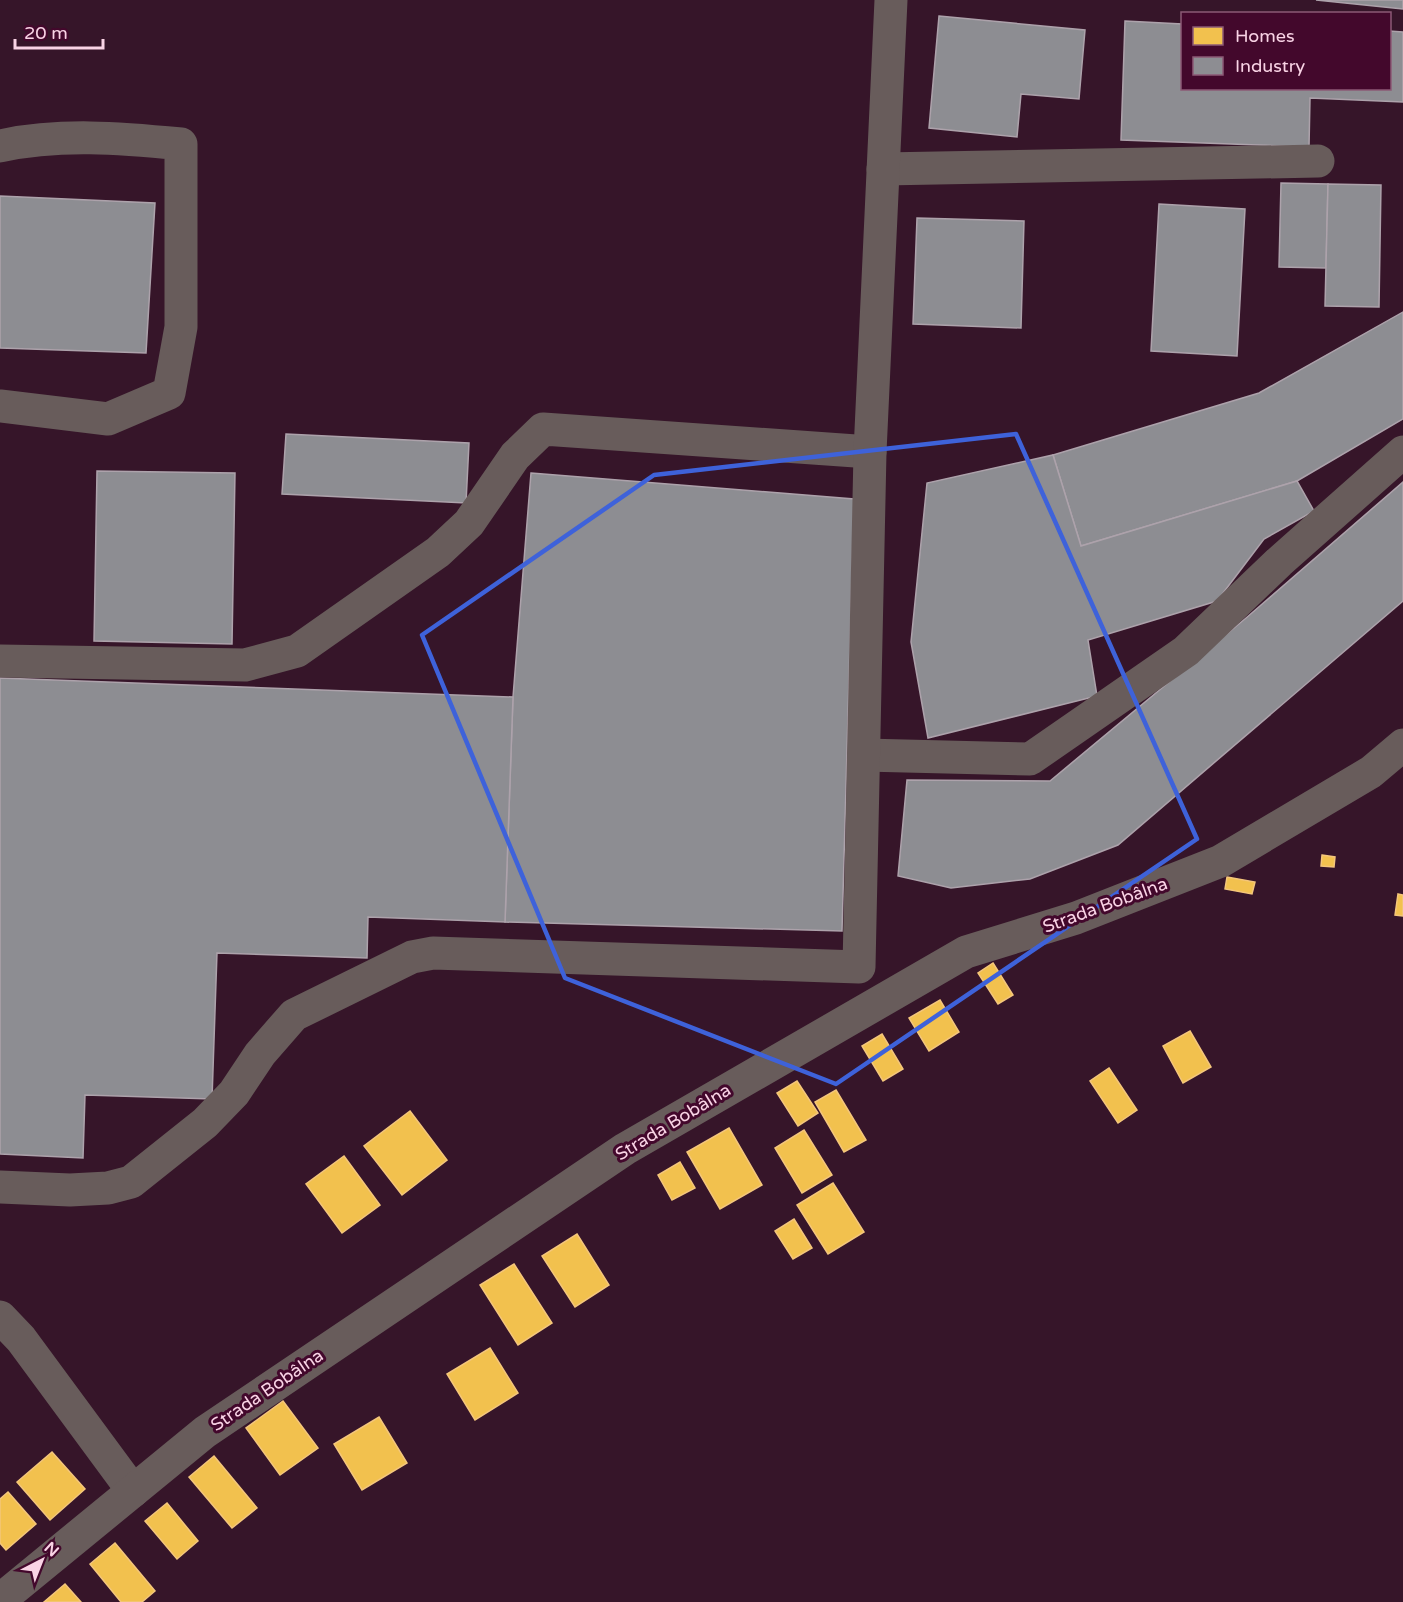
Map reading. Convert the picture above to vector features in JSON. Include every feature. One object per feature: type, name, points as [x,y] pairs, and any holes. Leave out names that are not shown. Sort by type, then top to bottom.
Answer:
[{"type":"street","points":[[0,1187],[69,1190],[108,1188],[131,1182],[206,1123],[234,1093],[260,1054],[294,1015],[412,957],[433,953],[859,967],[870,452],[891,0]]},
{"type":"street","points":[[0,146],[35,139],[131,139],[181,144],[180,327],[169,393],[108,419],[0,406]]},
{"type":"street","points":[[883,169],[1318,161]]},
{"type":"street","points":[[0,661],[244,666],[297,651],[438,552],[469,524],[515,456],[543,429],[870,452]]},
{"type":"street","points":[[864,755],[1030,759],[1186,651],[1279,562],[1403,452]]},
{"type":"street","name":"Strada Bobâlna","points":[[0,1600],[205,1432],[625,1149],[966,952],[1076,918],[1221,861],[1371,772],[1403,745]]},
{"type":"street","points":[[0,1317],[21,1339],[133,1491]]},
{"type":"highlighted area","points":[[1016,434],[1197,839],[836,1084],[565,978],[422,635],[654,475]]},
{"type":"building: Homes","points":[[1322,855],[1335,857],[1334,867],[1321,866]]},
{"type":"building: Homes","points":[[1227,877],[1255,882],[1252,894],[1225,889]]},
{"type":"building: Homes","points":[[1398,894],[1403,895],[1403,916],[1395,915]]},
{"type":"building: Homes","points":[[993,963],[1013,995],[998,1004],[978,973]]},
{"type":"building: Homes","points":[[940,1000],[959,1032],[929,1051],[909,1018]]},
{"type":"building: Homes","points":[[1190,1031],[1211,1067],[1183,1083],[1163,1046]]},
{"type":"building: Homes","points":[[882,1034],[903,1069],[883,1081],[862,1046]]},
{"type":"building: Homes","points":[[1109,1068],[1137,1110],[1118,1123],[1090,1081]]},
{"type":"building: Homes","points":[[797,1081],[818,1113],[798,1126],[777,1093]]},
{"type":"building: Homes","points":[[836,1090],[866,1140],[844,1152],[815,1102]]},
{"type":"building: Homes","points":[[410,1111],[447,1160],[402,1195],[364,1146]]},
{"type":"building: Homes","points":[[729,1128],[762,1185],[720,1209],[687,1152]]},
{"type":"building: Homes","points":[[804,1130],[832,1175],[802,1193],[775,1148]]},
{"type":"building: Homes","points":[[344,1156],[380,1205],[342,1233],[306,1184]]},
{"type":"building: Homes","points":[[680,1162],[695,1188],[672,1200],[658,1175]]},
{"type":"building: Homes","points":[[833,1183],[864,1232],[828,1254],[797,1205]]},
{"type":"building: Homes","points":[[794,1219],[812,1248],[793,1259],[775,1231]]},
{"type":"building: Homes","points":[[577,1234],[609,1285],[575,1307],[542,1256]]},
{"type":"building: Homes","points":[[514,1264],[552,1323],[518,1345],[480,1285]]},
{"type":"building: Homes","points":[[490,1348],[518,1393],[475,1420],[447,1374]]},
{"type":"building: Homes","points":[[283,1401],[318,1448],[280,1475],[246,1428]]},
{"type":"building: Homes","points":[[379,1417],[407,1463],[362,1490],[334,1444]]},
{"type":"building: Homes","points":[[52,1452],[85,1489],[50,1520],[17,1482]]},
{"type":"building: Homes","points":[[214,1456],[257,1508],[232,1528],[189,1477]]},
{"type":"building: Homes","points":[[8,1492],[36,1524],[6,1550],[0,1543],[0,1499]]},
{"type":"building: Homes","points":[[167,1503],[198,1541],[177,1559],[145,1521]]},
{"type":"building: Homes","points":[[115,1543],[155,1591],[142,1602],[121,1602],[90,1564]]},
{"type":"building: Homes","points":[[65,1584],[81,1602],[44,1602]]},
{"type":"building: Industry","points":[[1316,0],[1403,0],[1403,9]]},
{"type":"building: Industry","points":[[939,16],[1085,30],[1079,99],[1021,94],[1017,137],[929,128]]},
{"type":"building: Industry","points":[[1125,21],[1181,24],[1181,90],[1391,90],[1391,31],[1403,32],[1403,102],[1310,98],[1309,147],[1121,140]]},
{"type":"building: Industry","points":[[1281,183],[1328,184],[1326,268],[1279,267]]},
{"type":"building: Industry","points":[[1328,184],[1381,185],[1379,307],[1325,306]]},
{"type":"building: Industry","points":[[0,196],[155,203],[146,353],[0,348]]},
{"type":"building: Industry","points":[[1159,204],[1245,209],[1237,356],[1151,351]]},
{"type":"building: Industry","points":[[917,218],[1024,221],[1021,328],[913,324]]},
{"type":"building: Industry","points":[[1403,312],[1403,419],[1297,481],[1081,546],[1053,455],[1259,393]]},
{"type":"building: Industry","points":[[286,434],[469,443],[466,503],[282,494]]},
{"type":"building: Industry","points":[[1053,455],[1081,546],[1297,481],[1314,511],[1264,539],[1217,601],[1088,640],[1097,696],[928,738],[911,642],[927,483]]},
{"type":"building: Industry","points":[[97,471],[235,473],[232,644],[94,641]]},
{"type":"building: Industry","points":[[531,473],[854,499],[842,931],[505,922],[513,697]]},
{"type":"building: Industry","points":[[1403,482],[1403,601],[1118,845],[1030,879],[951,888],[898,876],[907,780],[1050,781],[1246,618]]},
{"type":"building: Industry","points":[[0,678],[513,697],[505,922],[368,917],[367,958],[217,953],[212,1099],[85,1095],[83,1158],[0,1154]]}]
